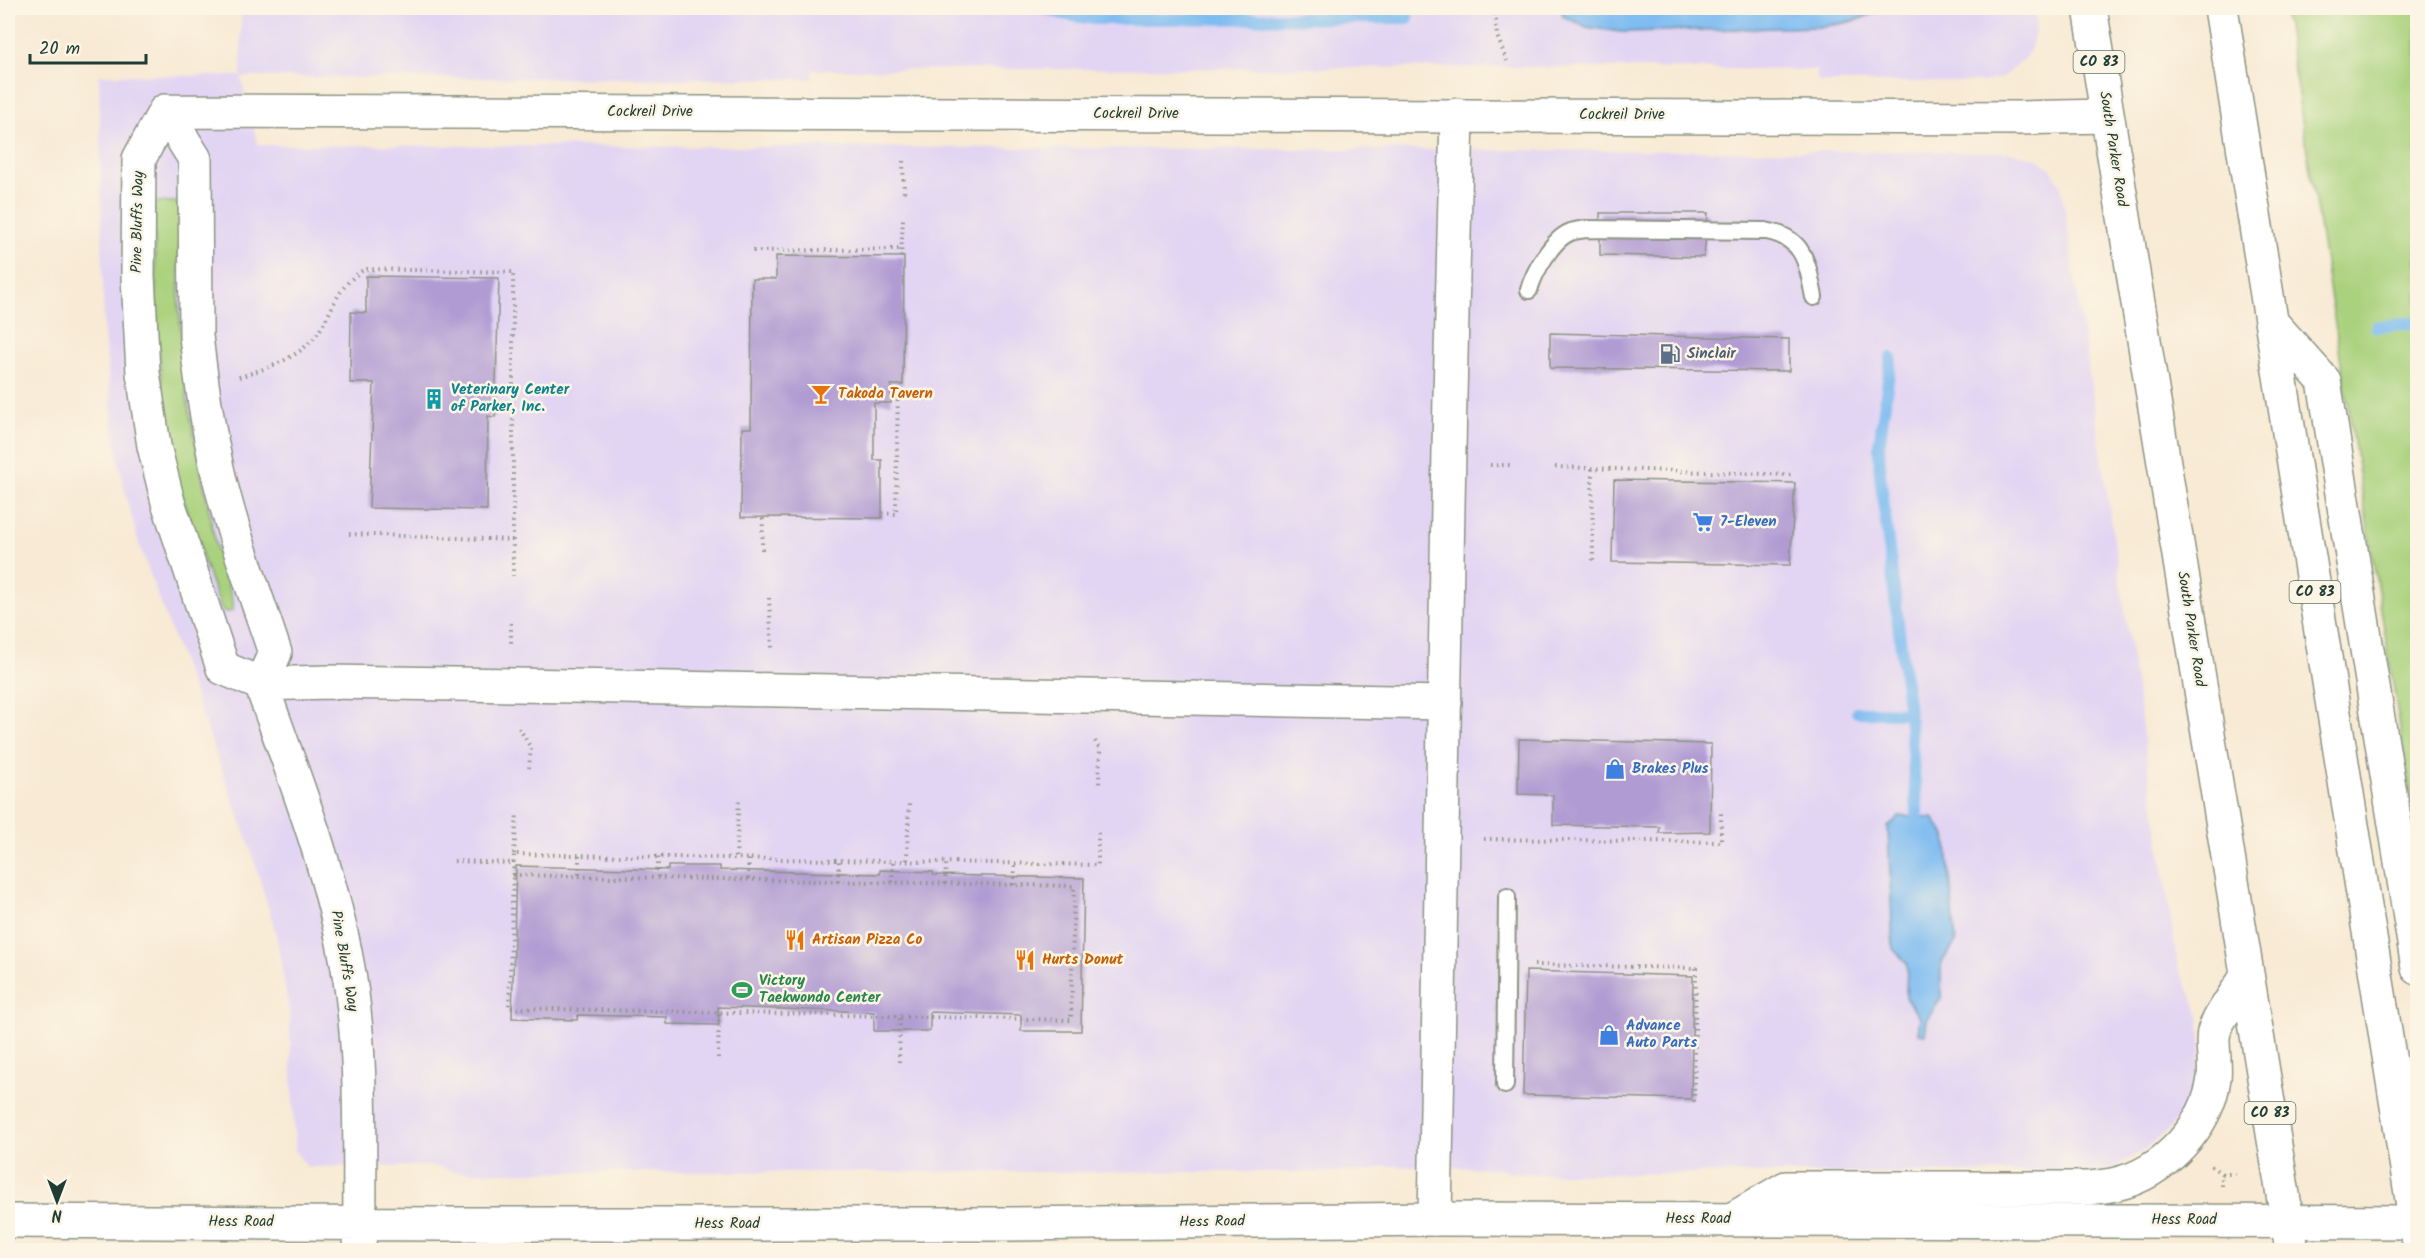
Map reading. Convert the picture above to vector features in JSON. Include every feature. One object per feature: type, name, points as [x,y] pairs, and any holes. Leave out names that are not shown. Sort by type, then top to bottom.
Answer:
[{"type":"main road","name":"South Parker Road","points":[[2090,8],[2289,1236]]},
{"type":"main road","name":"CO 83","points":[[2221,8],[2417,1227]]},
{"type":"main road","name":"Cockreil Drive","points":[[165,111],[2108,117]]},
{"type":"main road","points":[[165,111],[195,159],[196,336],[199,363],[210,434],[222,488],[275,653],[261,684],[328,682],[570,686],[1445,704]]},
{"type":"main road","name":"Pine Bluffs Way","points":[[165,111],[139,159],[139,324],[149,414],[168,502],[223,668],[261,684],[326,872],[347,960],[357,1048],[359,1237]]},
{"type":"main road","points":[[1435,1219],[1457,115]]},
{"type":"main road","points":[[2272,323],[2324,381],[2418,968]]},
{"type":"main road","points":[[1733,1219],[1786,1188],[2089,1188],[2117,1184],[2139,1175],[2184,1143],[2203,1115],[2214,1079],[2216,1059],[2213,1032],[2247,976]]},
{"type":"main road","name":"Hess Road","points":[[8,1221],[359,1237],[1011,1224],[1435,1219],[1733,1219],[2289,1236],[2417,1227]]},
{"type":"lane","points":[[1529,290],[1533,274],[1570,232],[1586,229],[1754,231],[1782,234],[1793,241],[1800,249],[1806,263],[1814,297]]},
{"type":"lane","points":[[1505,1084],[1506,897]]},
{"type":"path","points":[[1496,8],[1497,36],[1508,61]]},
{"type":"path","points":[[903,161],[904,193]]},
{"type":"path","points":[[901,257],[903,219]]},
{"type":"path","points":[[753,250],[901,249]]},
{"type":"path","points":[[234,379],[296,354],[313,340],[346,283],[365,269],[513,272],[513,576]]},
{"type":"path","points":[[882,513],[896,514],[898,385]]},
{"type":"path","points":[[1490,465],[1511,465]]},
{"type":"path","points":[[1555,467],[1794,475]]},
{"type":"path","points":[[1592,469],[1593,561]]},
{"type":"path","points":[[762,549],[763,517]]},
{"type":"path","points":[[349,534],[513,540]]},
{"type":"path","points":[[769,598],[772,648]]},
{"type":"path","points":[[511,623],[511,643]]},
{"type":"path","points":[[519,728],[531,748],[529,768]]},
{"type":"path","points":[[1095,741],[1100,750],[1099,785]]},
{"type":"path","points":[[736,857],[739,798]]},
{"type":"path","points":[[907,860],[909,802]]},
{"type":"path","points":[[1484,839],[1721,842],[1721,809]]},
{"type":"path","points":[[513,875],[1074,886],[1071,1020],[509,1008],[513,863],[517,814]]},
{"type":"path","points":[[514,854],[1098,864],[1098,829]]},
{"type":"path","points":[[579,855],[579,876]]},
{"type":"path","points":[[657,877],[658,857]]},
{"type":"path","points":[[748,879],[749,857]]},
{"type":"path","points":[[838,881],[839,858]]},
{"type":"path","points":[[892,882],[893,860]]},
{"type":"path","points":[[454,861],[513,863]]},
{"type":"path","points":[[945,884],[946,862]]},
{"type":"path","points":[[1014,885],[1015,863]]},
{"type":"path","points":[[1525,965],[1696,968],[1694,1102]]},
{"type":"path","points":[[718,1058],[719,1013]]},
{"type":"path","points":[[899,1062],[900,1016]]},
{"type":"path","points":[[2207,1162],[2222,1174],[2240,1174]]},
{"type":"path","points":[[2222,1174],[2223,1193]]},
{"type":"shaded area","points":[[241,8],[2035,8],[2036,29],[2031,48],[2025,59],[2002,78],[1984,82],[1818,82],[1816,70],[1521,67],[812,70],[812,79],[241,77],[258,145],[2009,152],[2038,159],[2050,168],[2061,185],[2178,967],[2199,1013],[2201,1038],[2199,1069],[2187,1107],[2168,1130],[2143,1151],[2110,1169],[2089,1172],[1521,1174],[1493,1168],[1383,1166],[1370,1171],[1350,1172],[457,1172],[435,1166],[307,1167],[295,1151],[289,1011],[276,933],[247,838],[139,544],[124,489],[115,440],[104,335],[99,75],[241,76]]},
{"type":"green space","points":[[2284,8],[2417,8],[2417,833]]},
{"type":"green space","points":[[157,202],[176,202],[180,206],[179,306],[183,367],[216,546],[233,603],[233,610],[228,612],[223,611],[220,606],[199,548],[180,490],[171,450],[162,389],[158,328],[154,205]]},
{"type":"water","points":[[1561,8],[1882,8],[1852,21],[1818,27],[1621,32],[1586,27],[1563,16]]},
{"type":"water","points":[[1899,816],[1933,818],[1946,836],[1956,942],[1941,963],[1941,998],[1927,1020],[1925,1034],[1918,1033],[1920,1018],[1906,999],[1907,963],[1893,949],[1888,827]]},
{"type":"building","points":[[1600,213],[1708,213],[1704,257],[1600,255]]},
{"type":"building","name":"Takoda Tavern","points":[[776,256],[904,257],[903,385],[891,385],[891,403],[874,403],[874,460],[882,460],[882,518],[741,517],[742,428],[751,428],[752,279],[776,279]]},
{"type":"building","name":"Veterinary Center of Parker, Inc.","points":[[366,276],[499,278],[495,417],[488,416],[487,510],[369,508],[374,383],[350,383],[351,312],[366,313]]},
{"type":"building","name":"Sinclair","points":[[1550,333],[1789,339],[1789,371],[1550,368]]},
{"type":"building","name":"7-Eleven","points":[[1614,480],[1795,483],[1790,565],[1612,562]]},
{"type":"building","name":"Brakes Plus","points":[[1519,739],[1711,744],[1710,832],[1659,833],[1660,827],[1553,825],[1553,795],[1518,794]]},
{"type":"building","points":[[516,866],[668,870],[668,866],[720,866],[720,870],[880,874],[880,870],[933,872],[934,875],[1084,878],[1081,1031],[1021,1031],[1021,1015],[930,1012],[930,1031],[874,1031],[874,1012],[718,1007],[719,1025],[667,1024],[667,1017],[578,1015],[577,1020],[512,1018]]},
{"type":"building","name":"Advance Auto Parts","points":[[1526,971],[1693,976],[1691,1099],[1523,1095]]},
{"type":"waterway","points":[[1044,8],[1094,19],[1408,18]]},
{"type":"waterway","points":[[2376,327],[2418,322]]},
{"type":"waterway","points":[[1891,358],[1879,446],[1880,474],[1909,713],[1919,834]]},
{"type":"waterway","points":[[1857,712],[1909,713]]},
{"type":"place","name":"Sinclair","points":[[1670,354]]},
{"type":"place","name":"Takoda Tavern","points":[[821,394]]},
{"type":"place","name":"Veterinary Center of Parker, Inc.","points":[[434,399]]},
{"type":"place","name":"7-Eleven","points":[[1703,522]]},
{"type":"place","name":"Brakes Plus","points":[[1615,769]]},
{"type":"place","name":"Artisan Pizza Co","points":[[795,940]]},
{"type":"place","name":"Hurts Donut","points":[[1025,960]]},
{"type":"place","name":"Victory Taekwondo Center","points":[[742,990]]},
{"type":"place","name":"Advance Auto Parts","points":[[1609,1035]]}]
